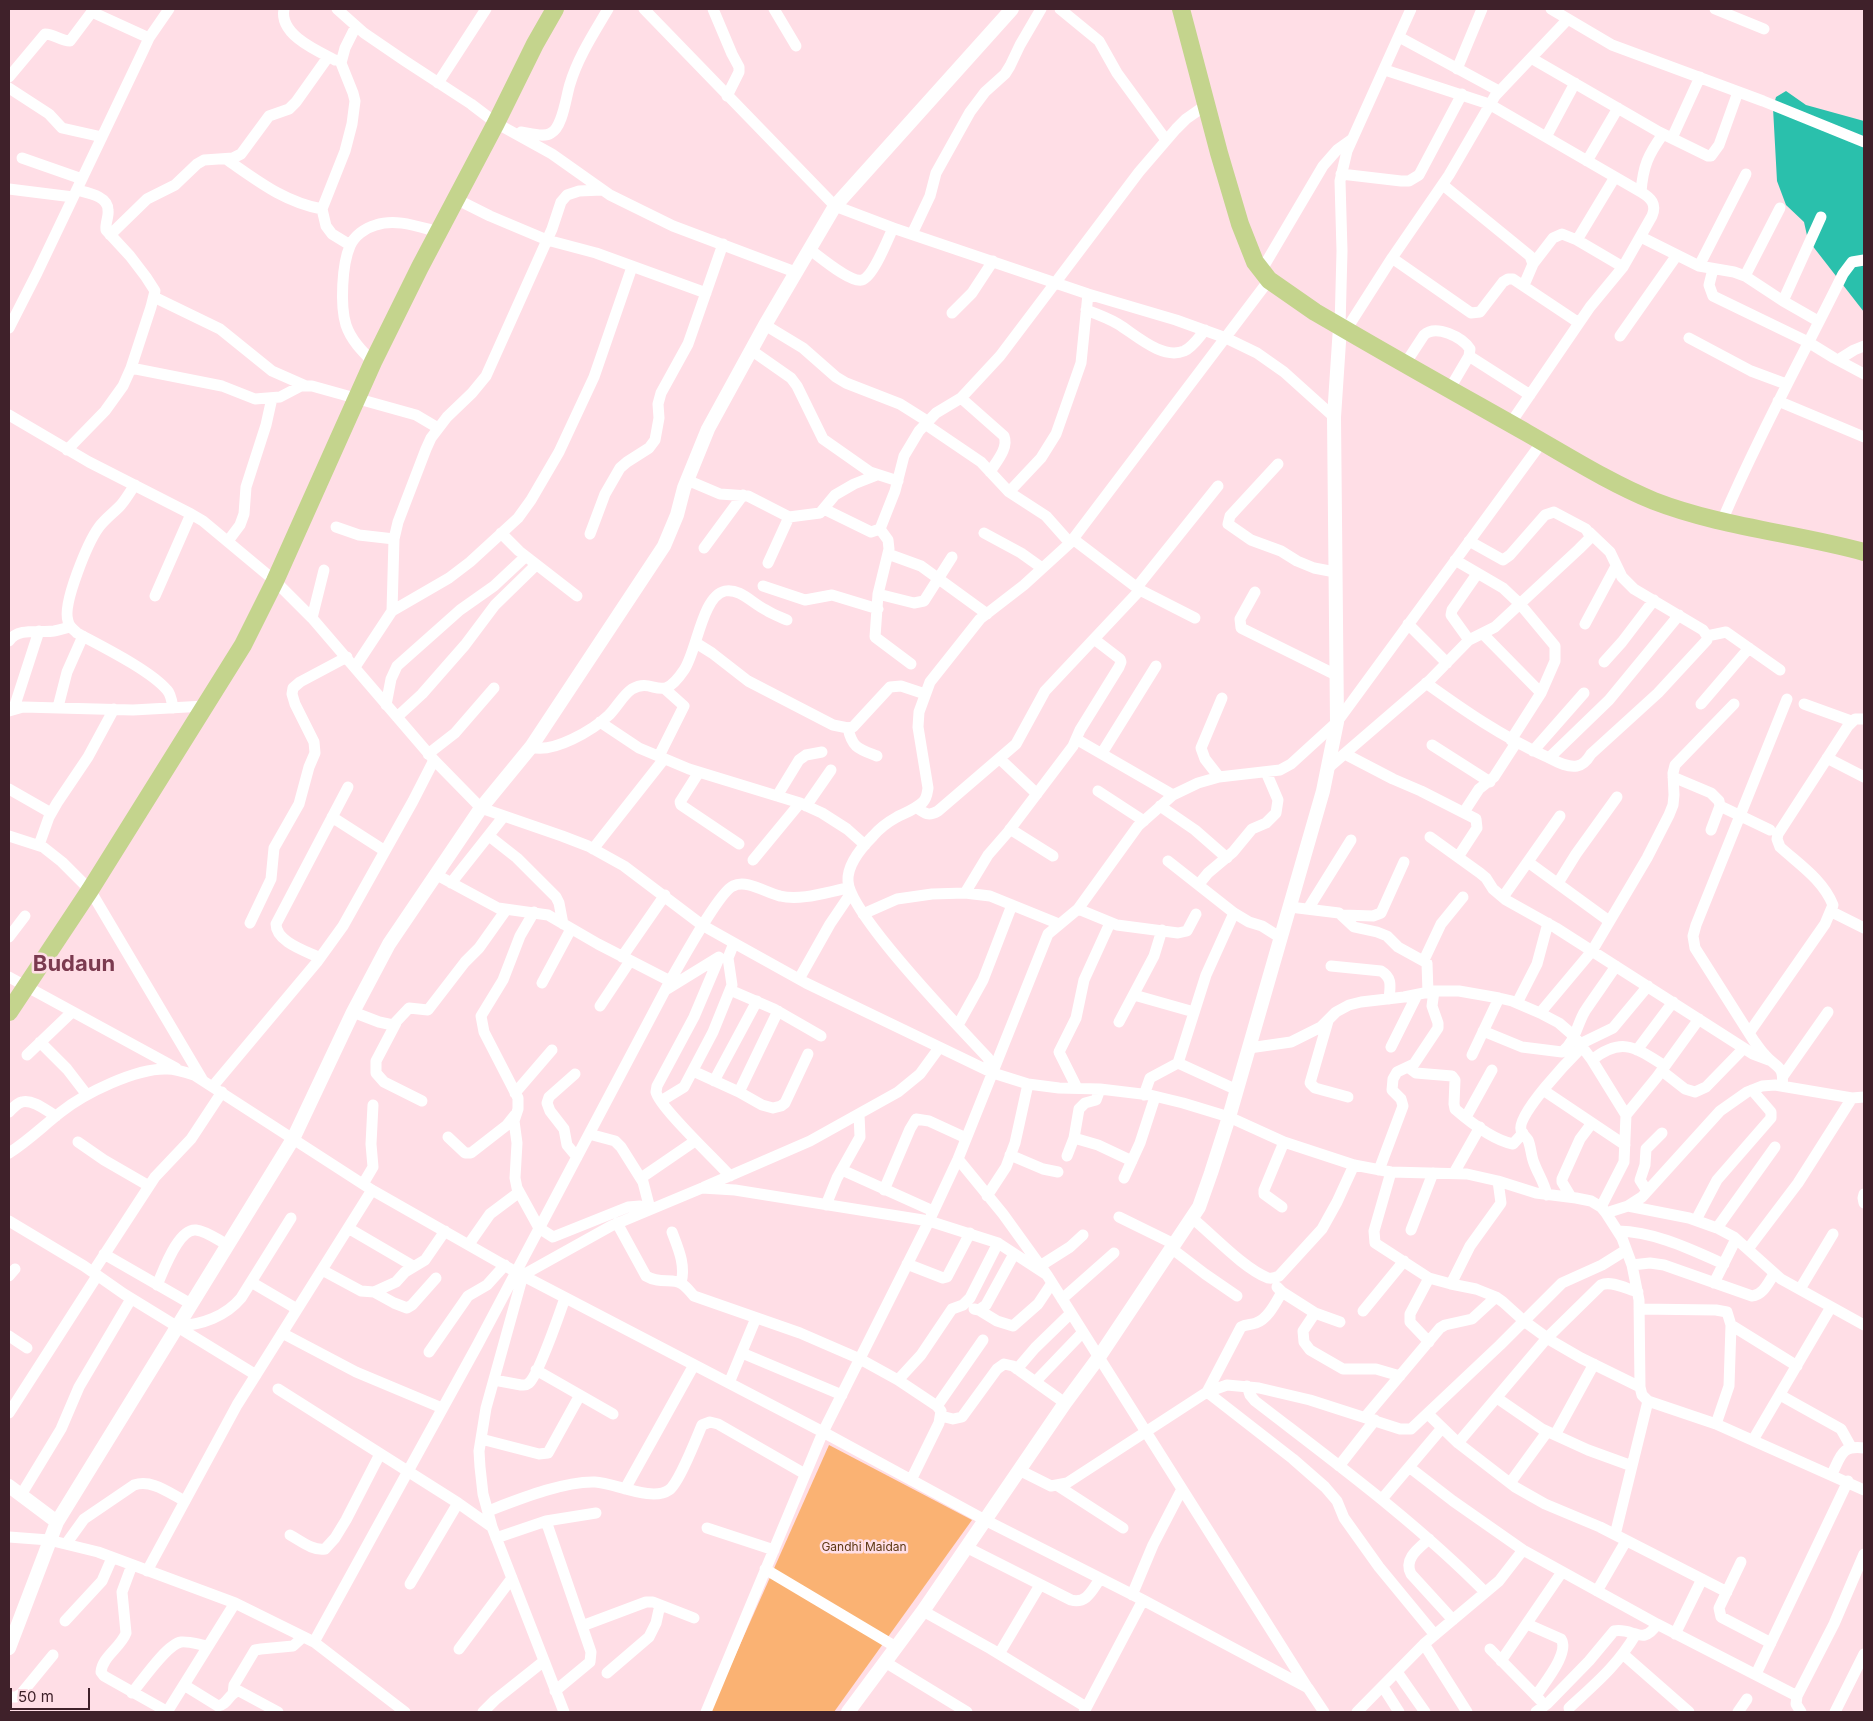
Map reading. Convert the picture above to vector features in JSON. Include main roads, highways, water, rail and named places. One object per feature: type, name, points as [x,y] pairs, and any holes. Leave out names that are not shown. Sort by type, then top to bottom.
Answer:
[{"type":"main road","points":[[9,1012],[90,890],[243,645],[276,581],[373,362],[420,267],[555,9]]},
{"type":"main road","points":[[1181,9],[1240,224],[1249,248],[1265,275],[1314,312],[1449,390],[1636,493],[1680,510],[1722,522],[1822,541],[1864,552]]},
{"type":"district","name":"Budaun","points":[[74,964]]},
{"type":"park label","name":"Gandhi Maidan","points":[[864,1547]]}]
